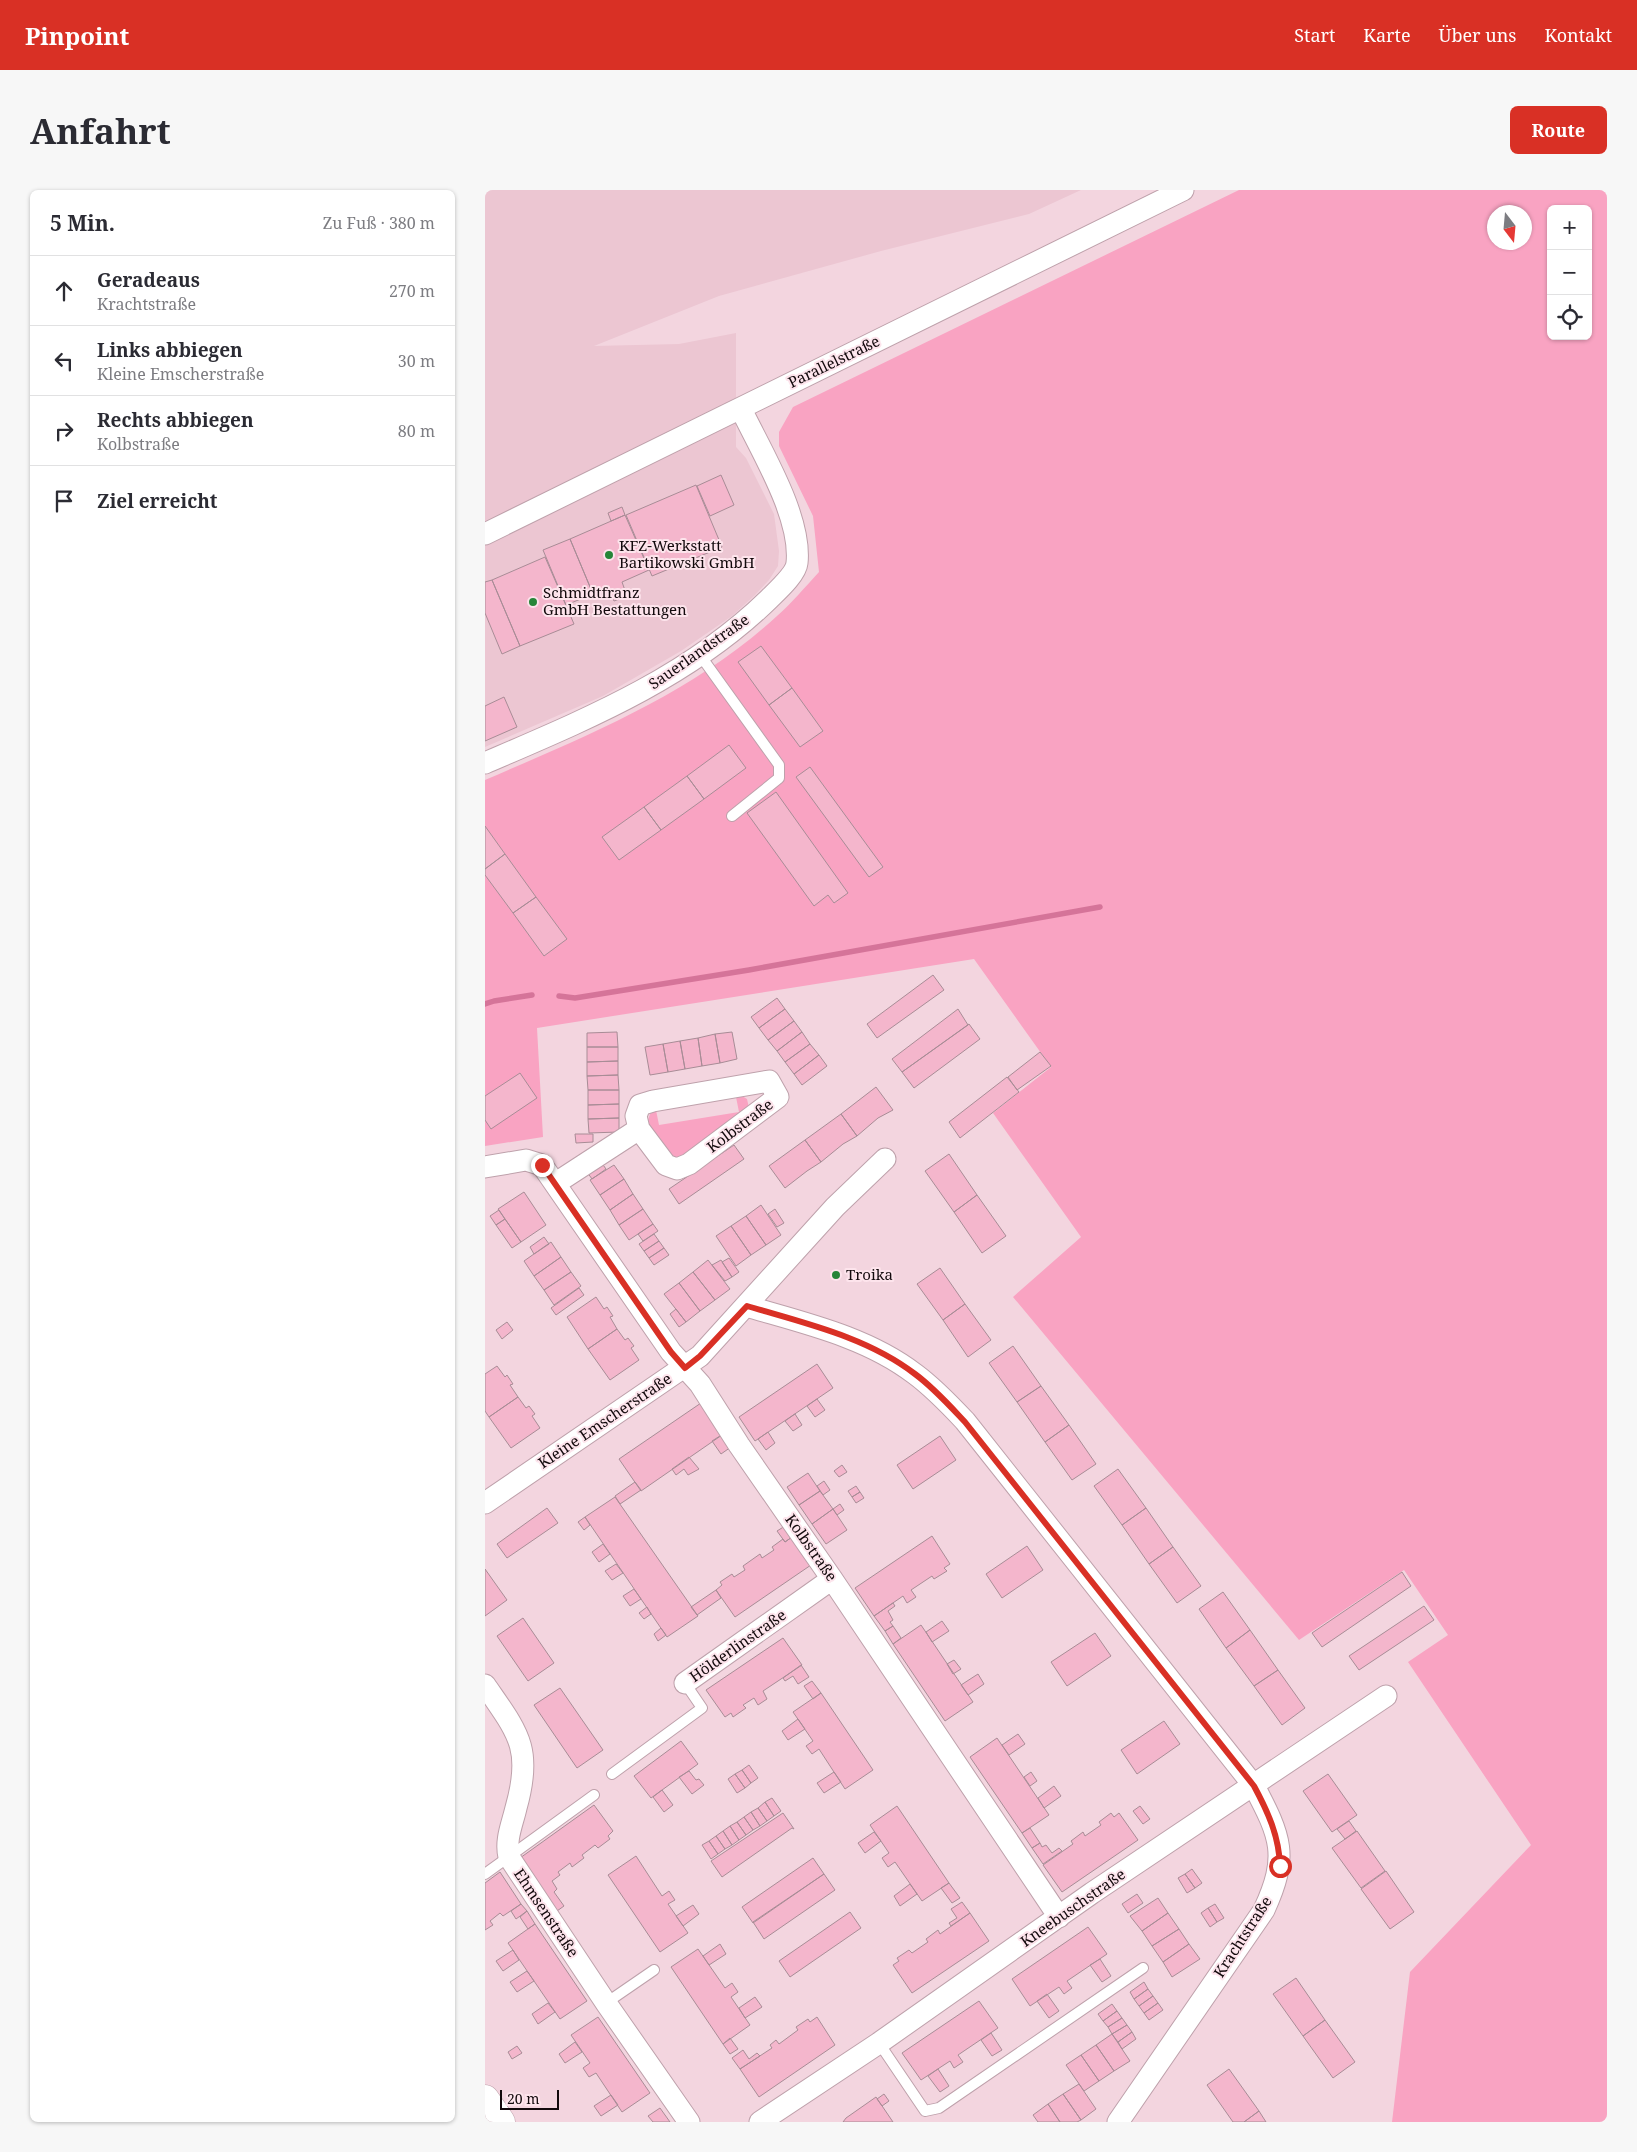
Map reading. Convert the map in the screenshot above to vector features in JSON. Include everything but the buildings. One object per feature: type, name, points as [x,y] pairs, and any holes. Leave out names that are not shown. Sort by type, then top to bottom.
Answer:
[{"type":"main road","points":[[485,2099],[501,2122]]},
{"type":"street","name":"Parallelstraße","points":[[485,534],[1183,190]]},
{"type":"street","name":"Sauerlandstraße","points":[[485,763],[594,716],[637,694],[700,655],[757,611],[781,587],[797,566],[798,543],[791,514],[741,408]]},
{"type":"street","name":"Kolbstraße","points":[[769,1081],[778,1098],[689,1164],[677,1169],[667,1165],[639,1129],[636,1116],[640,1105],[653,1100],[769,1081]]},
{"type":"street","points":[[556,1183],[639,1129]]},
{"type":"street","name":"Kleine Emscherstraße","points":[[485,1503],[700,1356],[835,1207],[885,1159]]},
{"type":"street","name":"Kolbstraße","points":[[485,1167],[526,1160],[542,1165],[556,1183],[671,1352],[700,1384],[739,1446],[832,1579],[1059,1917]]},
{"type":"street","name":"Krachtstraße","points":[[747,1306],[839,1334],[881,1353],[915,1374],[941,1396],[965,1422],[1254,1786],[1271,1817],[1280,1852],[1280,1866],[1273,1890],[1264,1910],[1118,2122]]},
{"type":"street","name":"Hölderlinstraße","points":[[685,1683],[832,1579]]},
{"type":"street","name":"Ehmsenstraße","points":[[485,1685],[515,1729],[522,1746],[524,1765],[523,1785],[508,1840],[509,1857],[605,2003],[689,2122]]},
{"type":"street","name":"Kneebuschstraße","points":[[760,2122],[879,2043],[1059,1917],[1386,1696]]},
{"type":"lane","points":[[700,655],[779,765],[779,778],[732,816]]},
{"type":"lane","name":"Hölderlinstraße","points":[[613,1774],[702,1708],[685,1683]]},
{"type":"lane","points":[[485,1874],[593,1795]]},
{"type":"lane","points":[[879,2043],[925,2111],[939,2108],[1143,1968]]},
{"type":"lane","points":[[605,2003],[654,1970]]},
{"type":"shaded area","points":[[485,190],[1081,190],[1029,214],[881,251],[719,296],[594,346],[679,344],[736,333],[736,447],[746,458],[774,514],[779,551],[778,566],[769,580],[732,616],[681,651],[603,696],[485,747]]},
{"type":"shaded area","points":[[1239,190],[1607,190],[1607,2122],[1392,2122],[1410,1972],[1531,1845],[1408,1662],[1448,1635],[1404,1570],[1299,1640],[1013,1297],[1081,1237],[993,1113],[1051,1067],[974,959],[537,1028],[543,1137],[485,1146],[485,780],[600,729],[675,690],[711,668],[777,616],[819,572],[813,516],[779,446],[779,432],[793,407]]},
{"type":"shaded area","points":[[742,1096],[747,1099],[749,1108],[679,1159],[670,1157],[647,1123],[650,1114],[656,1110],[659,1125],[739,1112],[736,1097]]},
{"type":"waterway","points":[[559,996],[575,998],[749,970],[1100,907]]},
{"type":"waterway","points":[[485,1004],[532,995]]},
{"type":"place","name":"KFZ-Werkstatt Bartikowski GmbH","points":[[609,555]]},
{"type":"place","name":"Schmidtfranz GmbH Bestattungen","points":[[533,602]]},
{"type":"place","name":"Troika","points":[[836,1275]]},
{"type":"route","points":[[542,1165],[671,1352],[685,1368],[700,1356],[747,1306],[839,1334],[881,1353],[915,1374],[941,1396],[965,1422],[1254,1786],[1271,1817],[1280,1852],[1280,1866]]}]
